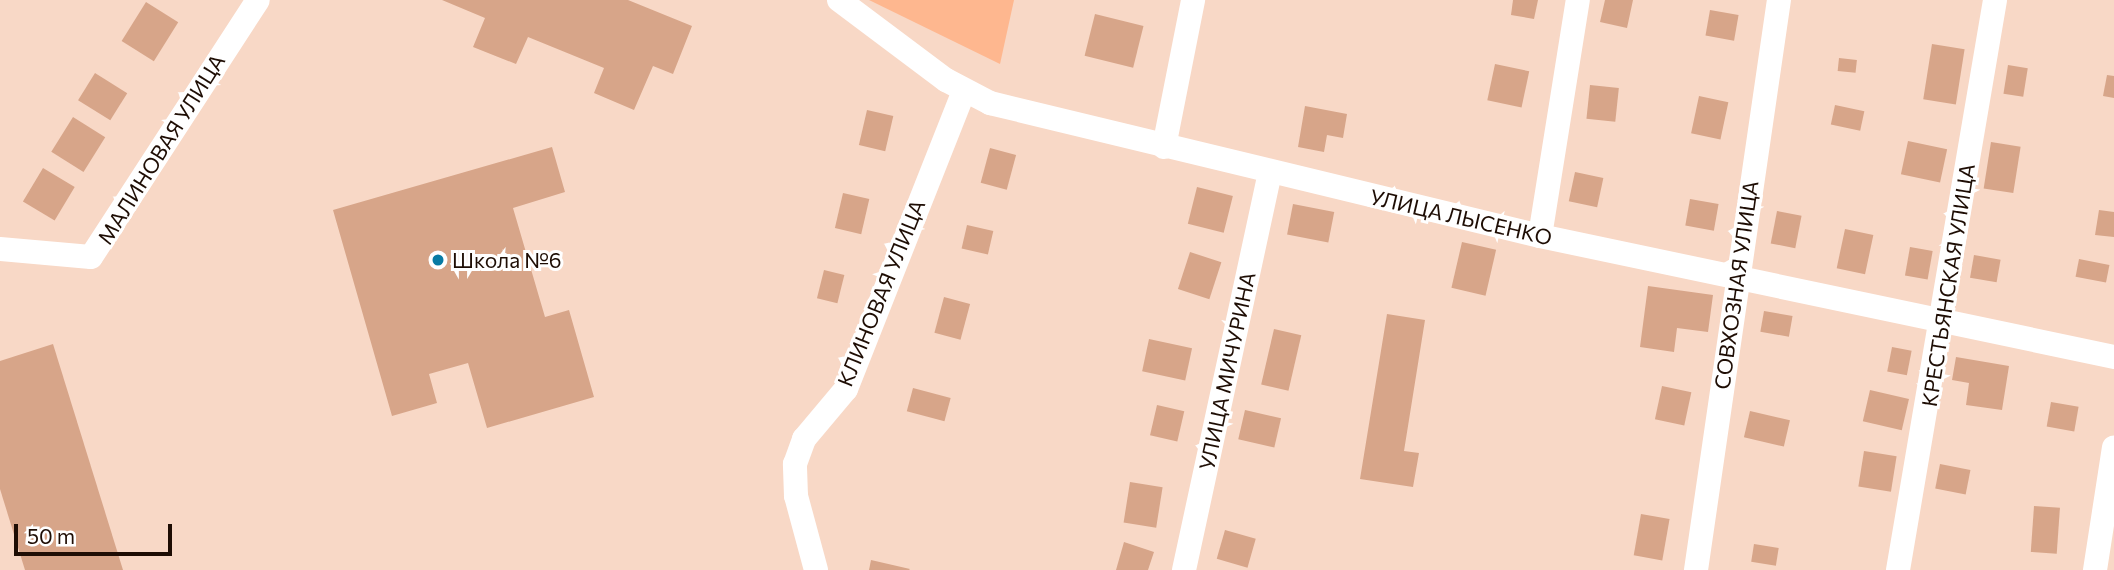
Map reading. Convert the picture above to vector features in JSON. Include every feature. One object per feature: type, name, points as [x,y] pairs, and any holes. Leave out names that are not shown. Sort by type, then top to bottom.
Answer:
[{"type":"street","name":"МАЛИНОВАЯ УЛИЦА","points":[[0,249],[91,257],[258,0]]},
{"type":"street","points":[[1164,147],[1194,0]]},
{"type":"street","points":[[1540,236],[1578,0]]},
{"type":"street","name":"СОВХОЗНАЯ УЛИЦА","points":[[1696,570],[1735,279],[1779,0]]},
{"type":"street","name":"КРЕСТЬЯНСКАЯ УЛИЦА","points":[[1898,570],[1943,322],[1994,0]]},
{"type":"street","name":"УЛИЦА ЛЫСЕНКО","points":[[851,4],[964,90],[990,103],[1540,236],[2114,357]]},
{"type":"street","name":"КЛИНОВАЯ УЛИЦА","points":[[816,570],[796,496],[795,464],[804,439],[846,389],[964,90]]},
{"type":"street","name":"УЛИЦА МИЧУРИНА","points":[[1184,570],[1270,172]]},
{"type":"street","points":[[2095,570],[2114,447]]},
{"type":"shaded area","points":[[869,0],[1014,0],[1000,64]]},
{"type":"building","points":[[442,0],[628,0],[692,26],[673,74],[653,66],[634,110],[594,93],[604,68],[528,37],[516,64],[473,47],[485,18]]},
{"type":"building","points":[[1513,0],[1538,0],[1534,19],[1511,15]]},
{"type":"building","points":[[1605,0],[1633,0],[1627,28],[1600,22]]},
{"type":"building","points":[[146,2],[178,22],[154,61],[122,41]]},
{"type":"building","points":[[1710,10],[1739,15],[1734,41],[1705,36]]},
{"type":"building","points":[[1095,14],[1144,26],[1133,68],[1085,56]]},
{"type":"building","points":[[1932,44],[1965,49],[1956,104],[1923,99]]},
{"type":"building","points":[[1839,58],[1857,60],[1856,73],[1838,71]]},
{"type":"building","points":[[1495,64],[1529,71],[1522,107],[1487,100]]},
{"type":"building","points":[[2008,65],[2028,68],[2023,97],[2003,94]]},
{"type":"building","points":[[95,73],[127,93],[110,120],[78,100]]},
{"type":"building","points":[[2107,75],[2114,76],[2114,98],[2103,96]]},
{"type":"building","points":[[1590,85],[1619,88],[1615,122],[1586,119]]},
{"type":"building","points":[[1699,96],[1728,102],[1720,139],[1691,133]]},
{"type":"building","points":[[1835,105],[1864,111],[1860,131],[1831,125]]},
{"type":"building","points":[[1305,106],[1347,114],[1343,138],[1327,135],[1324,152],[1298,147]]},
{"type":"building","points":[[867,110],[893,116],[885,151],[859,145]]},
{"type":"building","points":[[73,117],[105,137],[83,172],[51,152]]},
{"type":"building","points":[[1908,141],[1947,149],[1940,183],[1901,174]]},
{"type":"building","points":[[1991,142],[2021,147],[2013,193],[1984,188]]},
{"type":"building","name":"Школа №6","points":[[552,147],[565,192],[513,208],[545,317],[569,310],[594,397],[487,428],[468,363],[429,374],[437,403],[392,416],[333,210]]},
{"type":"building","points":[[990,148],[1016,155],[1007,190],[981,183]]},
{"type":"building","points":[[43,168],[75,187],[55,220],[23,201]]},
{"type":"building","points":[[1575,172],[1603,178],[1597,207],[1569,201]]},
{"type":"building","points":[[1197,187],[1233,196],[1224,233],[1188,224]]},
{"type":"building","points":[[843,193],[869,199],[861,234],[835,228]]},
{"type":"building","points":[[1690,199],[1719,204],[1714,231],[1685,226]]},
{"type":"building","points":[[1293,204],[1334,212],[1328,242],[1287,234]]},
{"type":"building","points":[[2099,210],[2114,212],[2114,237],[2095,235]]},
{"type":"building","points":[[1777,211],[1802,216],[1795,248],[1771,243]]},
{"type":"building","points":[[967,225],[993,231],[988,254],[962,248]]},
{"type":"building","points":[[1845,229],[1873,235],[1865,274],[1837,268]]},
{"type":"building","points":[[1462,242],[1496,250],[1486,296],[1451,288]]},
{"type":"building","points":[[1910,247],[1933,251],[1928,280],[1905,276]]},
{"type":"building","points":[[1190,252],[1221,262],[1209,299],[1178,289]]},
{"type":"building","points":[[1974,255],[2001,260],[1997,282],[1970,278]]},
{"type":"building","points":[[2079,259],[2109,265],[2106,283],[2076,277]]},
{"type":"building","points":[[824,270],[844,275],[837,303],[817,298]]},
{"type":"building","points":[[1648,286],[1713,295],[1708,332],[1677,328],[1674,352],[1640,347]]},
{"type":"building","points":[[944,297],[970,304],[961,340],[934,333]]},
{"type":"building","points":[[1764,311],[1793,316],[1789,337],[1760,332]]},
{"type":"building","points":[[1387,314],[1425,320],[1404,451],[1419,453],[1413,487],[1360,479]]},
{"type":"building","points":[[1274,329],[1301,335],[1288,391],[1261,385]]},
{"type":"building","points":[[1149,339],[1192,348],[1185,380],[1142,371]]},
{"type":"building","points":[[53,344],[123,570],[25,570],[0,489],[0,361]]},
{"type":"building","points":[[1892,347],[1912,351],[1907,375],[1887,372]]},
{"type":"building","points":[[1956,357],[2009,366],[2002,410],[1966,405],[1969,383],[1952,380]]},
{"type":"building","points":[[1662,386],[1691,392],[1684,425],[1655,419]]},
{"type":"building","points":[[913,388],[951,398],[944,421],[907,411]]},
{"type":"building","points":[[1870,390],[1909,399],[1902,430],[1863,421]]},
{"type":"building","points":[[2051,402],[2079,407],[2074,431],[2047,427]]},
{"type":"building","points":[[1157,405],[1184,411],[1177,442],[1150,435]]},
{"type":"building","points":[[1245,410],[1281,418],[1274,448],[1238,439]]},
{"type":"building","points":[[1750,411],[1790,420],[1784,447],[1744,437]]},
{"type":"building","points":[[1864,451],[1897,456],[1891,492],[1858,487]]},
{"type":"building","points":[[1940,464],[1970,470],[1966,494],[1935,489]]},
{"type":"building","points":[[1130,482],[1163,487],[1156,528],[1124,522]]},
{"type":"building","points":[[2034,506],[2060,508],[2057,554],[2031,552]]},
{"type":"building","points":[[1641,514],[1670,519],[1662,560],[1634,555]]},
{"type":"building","points":[[1225,530],[1256,539],[1247,568],[1217,559]]},
{"type":"building","points":[[1124,542],[1154,552],[1148,570],[1116,570]]},
{"type":"building","points":[[1754,544],[1779,548],[1776,566],[1751,562]]},
{"type":"building","points":[[871,560],[910,569],[869,570]]},
{"type":"place","name":"Школа №6","points":[[438,260]]}]
